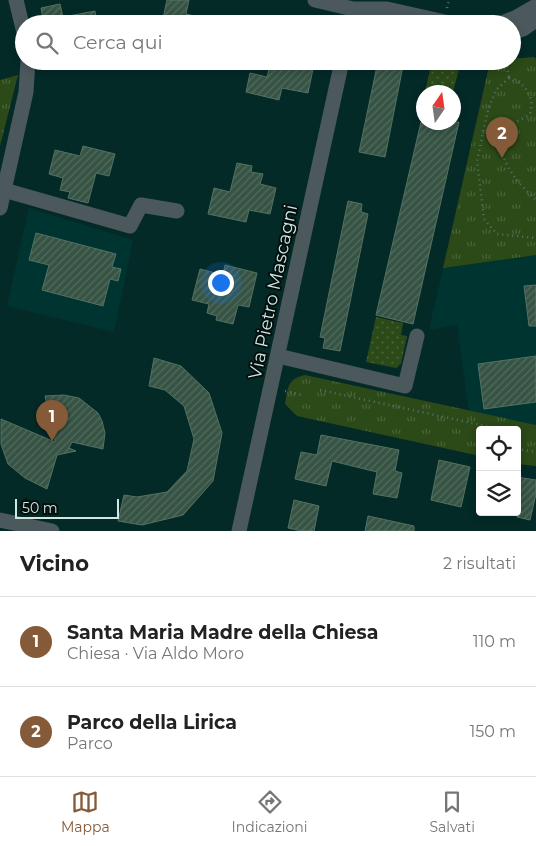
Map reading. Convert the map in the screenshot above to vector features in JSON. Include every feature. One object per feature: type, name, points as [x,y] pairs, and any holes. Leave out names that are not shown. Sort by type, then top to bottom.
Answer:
[{"type":"street","points":[[16,0],[20,15]]},
{"type":"street","points":[[315,0],[354,4],[414,15]]},
{"type":"street","points":[[354,4],[379,15]]},
{"type":"street","points":[[520,15],[536,6]]},
{"type":"street","points":[[521,30],[536,20]]},
{"type":"street","points":[[0,208],[26,92],[27,70]]},
{"type":"street","name":"Via Pietro Mascagni","points":[[239,531],[340,70]]},
{"type":"street","points":[[4,190],[130,226],[142,205],[177,211]]},
{"type":"street","points":[[278,356],[405,386],[416,336]]},
{"type":"street","points":[[0,520],[52,531]]},
{"type":"path","points":[[508,70],[509,78]]},
{"type":"path","points":[[509,78],[528,88],[534,95],[534,102],[533,109],[529,114],[508,127],[504,137],[504,160],[510,173],[536,200]]},
{"type":"path","points":[[509,78],[496,90],[488,110],[477,161],[484,220],[497,234],[536,238]]},
{"type":"path","points":[[320,390],[486,426]]},
{"type":"path","points":[[285,392],[302,395]]},
{"type":"path","points":[[521,450],[536,452]]},
{"type":"shaded area","points":[[29,208],[133,240],[114,332],[7,306]]},
{"type":"shaded area","points":[[536,255],[536,425],[469,411],[457,325],[430,330],[430,325],[443,268]]},
{"type":"green space","points":[[534,57],[536,59],[536,255],[443,268],[488,70],[521,70],[521,58]]},
{"type":"green space","points":[[430,70],[459,70],[455,85],[427,85]]},
{"type":"green space","points":[[18,75],[0,146],[0,80]]},
{"type":"green space","points":[[376,317],[403,323],[401,335],[407,336],[401,364],[396,368],[366,362]]},
{"type":"green space","points":[[305,375],[536,425],[536,466],[521,464],[521,426],[476,426],[476,455],[297,416],[285,404],[289,385]]},
{"type":"building","points":[[167,0],[189,0],[186,14],[190,15],[164,15]]},
{"type":"building","points":[[60,4],[63,15],[42,15],[41,8]]},
{"type":"building","points":[[95,11],[96,15],[74,15]]},
{"type":"building","points":[[269,70],[313,70],[308,93],[282,88],[279,100],[246,92],[250,73],[267,77]]},
{"type":"building","points":[[376,70],[402,70],[385,157],[359,152]]},
{"type":"building","points":[[419,130],[457,130],[413,324],[376,315]]},
{"type":"building","points":[[83,146],[115,154],[109,176],[96,173],[88,203],[68,198],[70,192],[60,190],[63,178],[49,174],[55,150],[80,156]]},
{"type":"building","points":[[237,163],[252,166],[251,172],[263,174],[260,184],[276,188],[270,214],[249,210],[246,222],[208,214],[214,188],[230,192]]},
{"type":"building","points":[[348,201],[362,204],[361,212],[368,214],[340,351],[323,348],[325,338],[320,337]]},
{"type":"building","points":[[36,233],[116,254],[112,267],[121,269],[118,281],[110,279],[103,306],[42,290],[49,265],[29,260]]},
{"type":"building","points":[[225,265],[257,273],[249,307],[238,305],[233,324],[216,320],[217,316],[207,313],[209,304],[192,300],[200,269],[223,275]]},
{"type":"building","points":[[536,285],[536,326],[529,326],[524,286]]},
{"type":"building","points":[[536,356],[536,402],[484,409],[478,364]]},
{"type":"building","points":[[154,358],[181,366],[209,393],[222,433],[213,481],[183,515],[142,525],[118,521],[124,495],[137,497],[167,492],[187,471],[194,439],[184,406],[165,390],[149,386]]},
{"type":"building","points":[[64,395],[79,398],[98,413],[105,433],[103,449],[72,442],[69,448],[76,451],[57,455],[47,489],[25,478],[8,464],[1,444],[1,419],[55,442],[45,396]]},
{"type":"building","points":[[321,435],[399,450],[395,471],[402,473],[397,498],[373,494],[377,472],[332,461],[326,486],[295,479],[301,452],[317,455]]},
{"type":"building","points":[[439,460],[470,467],[461,507],[431,500]]},
{"type":"building","points":[[521,478],[536,480],[536,494],[530,520],[517,517],[521,516]]},
{"type":"building","points":[[294,500],[319,506],[314,531],[288,528]]},
{"type":"building","points":[[368,516],[414,526],[414,531],[365,531]]},
{"type":"place","name":"Parco della Lirica","points":[[502,158]]},
{"type":"place","name":"Santa Maria Madre della Chiesa","points":[[52,441]]}]
